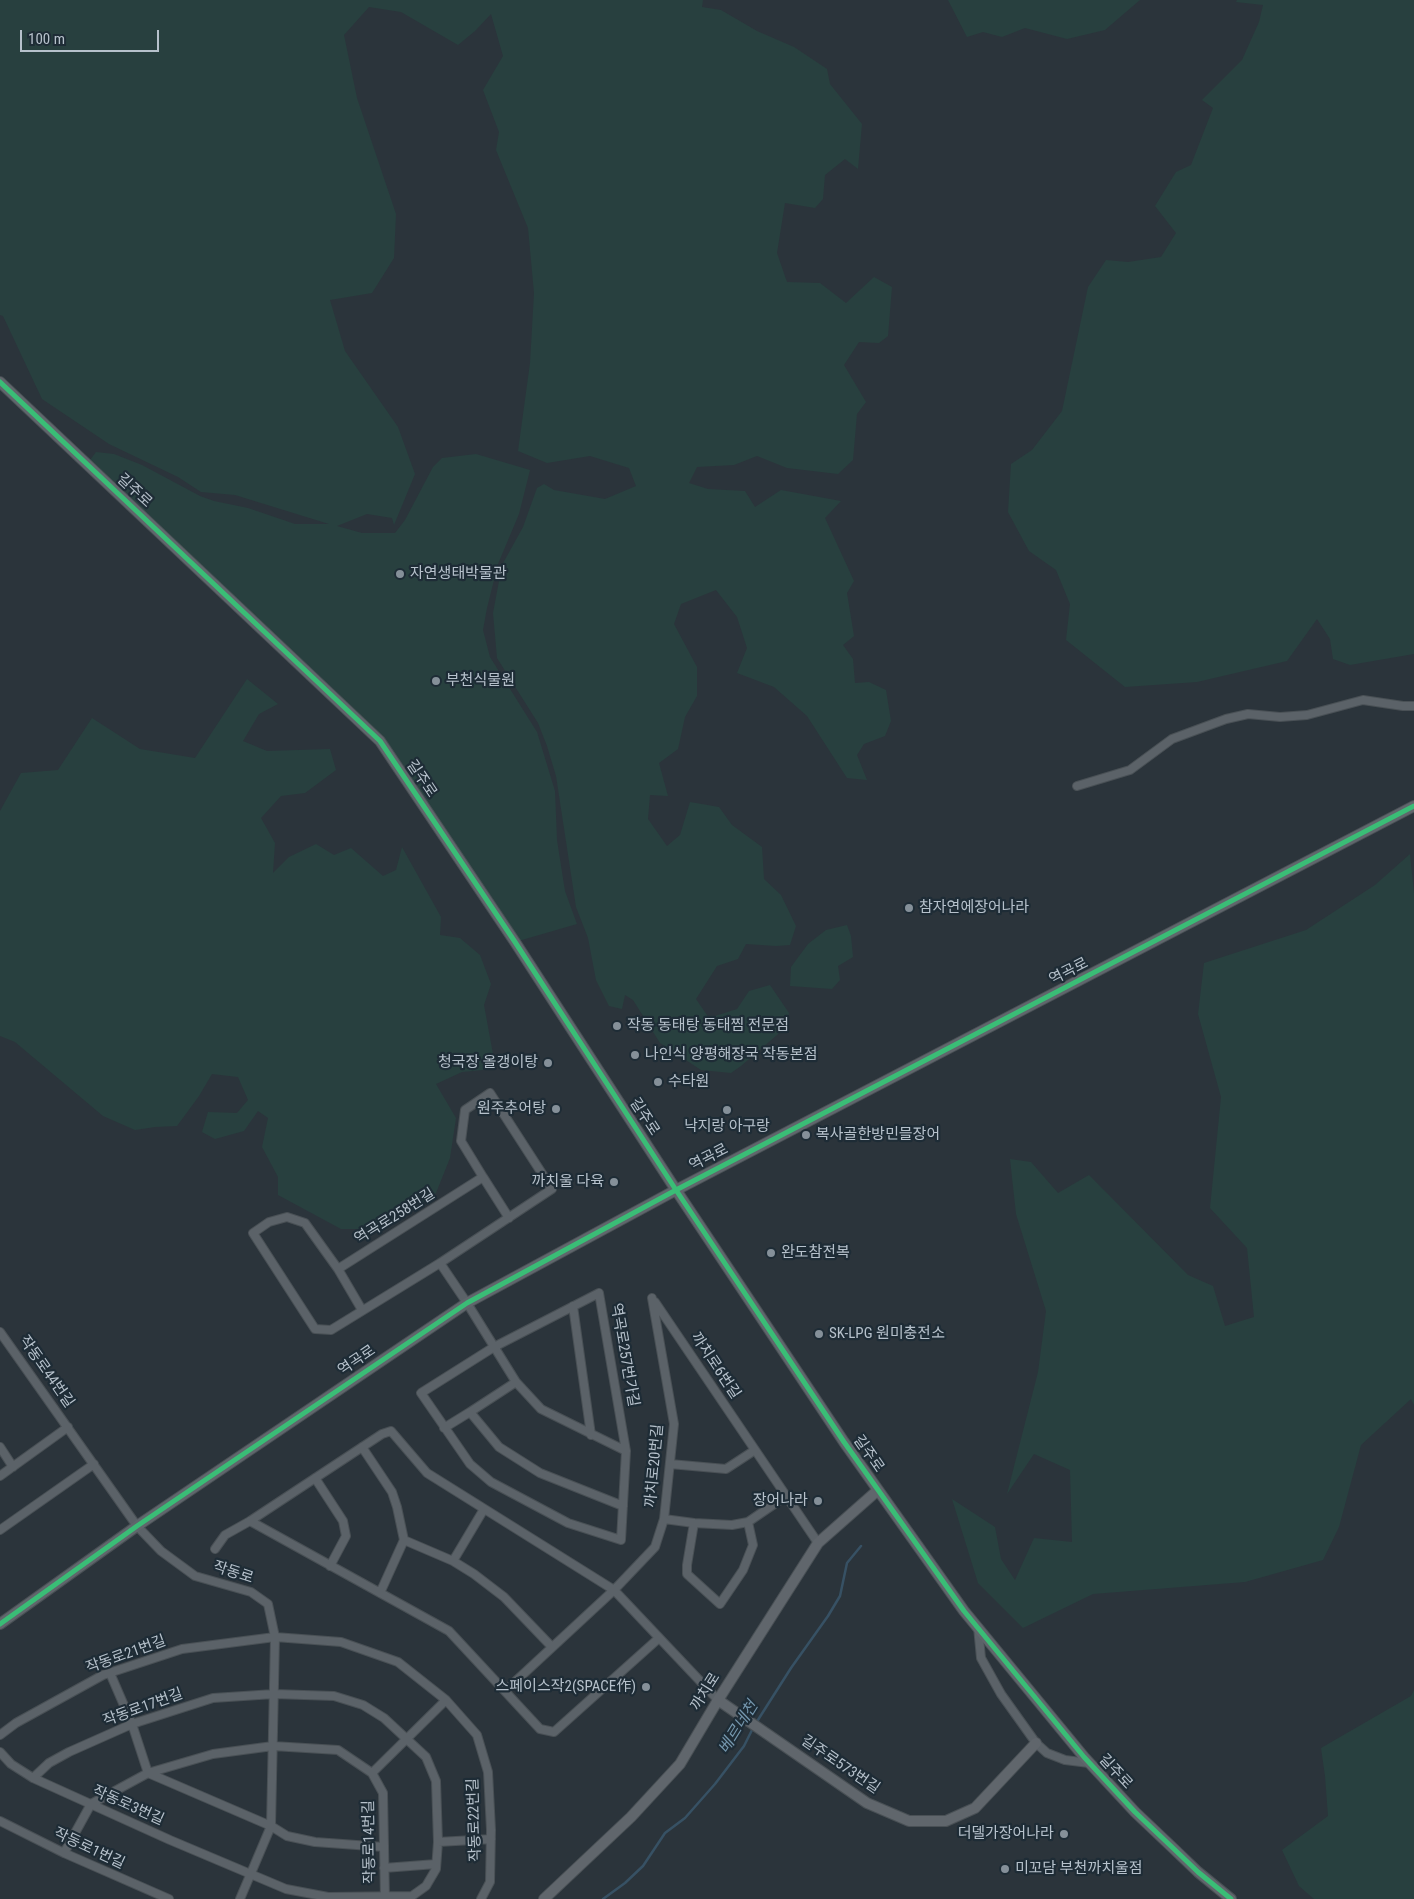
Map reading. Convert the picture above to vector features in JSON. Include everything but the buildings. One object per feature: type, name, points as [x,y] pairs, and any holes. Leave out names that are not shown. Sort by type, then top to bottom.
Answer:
[{"type":"street","name":"길주로","points":[[0,382],[380,741],[515,942],[676,1190],[844,1442],[978,1628],[1089,1763],[1135,1812],[1192,1866],[1231,1899]]},
{"type":"street","points":[[1077,786],[1130,770],[1172,739],[1226,719],[1248,714],[1280,717],[1307,715],[1363,700],[1414,706]]},
{"type":"street","name":"역곡로","points":[[0,1624],[137,1526],[467,1302],[676,1190],[1414,806]]},
{"type":"street","points":[[362,1310],[338,1269],[305,1223],[287,1217],[269,1222],[253,1234],[315,1329],[331,1330],[509,1218],[552,1189],[490,1093],[465,1110],[461,1141],[509,1218]]},
{"type":"street","name":"역곡로258번길","points":[[338,1269],[483,1177]]},
{"type":"street","points":[[440,1262],[516,1382],[541,1409],[626,1451]]},
{"type":"street","name":"역곡로257번가길","points":[[599,1293],[626,1451],[621,1540],[568,1523],[491,1482],[470,1464],[444,1428],[421,1393],[494,1347],[599,1293]]},
{"type":"street","name":"까치로6번길","points":[[652,1298],[818,1543]]},
{"type":"street","name":"까치로20번길","points":[[504,1691],[614,1590],[655,1547],[664,1519],[674,1424],[652,1298]]},
{"type":"street","points":[[573,1306],[591,1435]]},
{"type":"street","name":"작동로44번길","points":[[0,1332],[68,1428]]},
{"type":"street","points":[[444,1428],[516,1382]]},
{"type":"street","points":[[470,1412],[499,1447],[540,1473],[623,1506]]},
{"type":"street","points":[[0,1476],[68,1428]]},
{"type":"street","name":"작동로","points":[[68,1428],[137,1526],[161,1551],[195,1576],[251,1592],[268,1604],[275,1637],[271,1826],[240,1899]]},
{"type":"street","points":[[215,1549],[225,1535],[250,1521],[382,1434],[391,1431],[427,1473],[614,1590],[718,1700]]},
{"type":"street","points":[[0,1447],[13,1466]]},
{"type":"street","points":[[362,1447],[392,1492],[404,1540],[380,1593]]},
{"type":"street","points":[[670,1464],[726,1469],[755,1450]]},
{"type":"street","points":[[0,1530],[94,1464]]},
{"type":"street","points":[[315,1478],[343,1520],[346,1536],[330,1566]]},
{"type":"street","name":"까치로","points":[[544,1899],[631,1817],[680,1764],[718,1700],[818,1543],[878,1490]]},
{"type":"street","points":[[664,1519],[732,1525],[748,1522],[786,1496]]},
{"type":"street","points":[[453,1561],[484,1509]]},
{"type":"street","points":[[250,1521],[449,1631],[540,1729],[554,1732],[659,1638]]},
{"type":"street","points":[[694,1523],[687,1574],[720,1604],[743,1570],[753,1545],[748,1522]]},
{"type":"street","points":[[404,1540],[453,1561],[504,1596],[552,1647]]},
{"type":"street","points":[[978,1628],[981,1658],[1001,1694],[1036,1743],[1047,1753],[1065,1760],[1089,1763]]},
{"type":"street","name":"작동로21번길","points":[[0,1734],[16,1723],[103,1675],[182,1649],[275,1637]]},
{"type":"street","name":"작동로22번길","points":[[275,1637],[341,1642],[398,1662],[446,1700],[477,1735],[488,1772],[491,1839],[490,1882],[481,1899]]},
{"type":"street","points":[[110,1673],[132,1724],[148,1773],[271,1826],[287,1836],[315,1842],[384,1847]]},
{"type":"street","name":"작동로17번길","points":[[32,1778],[49,1762],[69,1752],[132,1724],[212,1698],[274,1694],[334,1696],[363,1705],[384,1718],[408,1738],[426,1757],[436,1781],[438,1842]]},
{"type":"street","points":[[372,1774],[446,1700]]},
{"type":"street","name":"길주로573번길","points":[[718,1700],[868,1803],[909,1821],[946,1821],[975,1808],[1036,1743]]},
{"type":"street","name":"작동로14번길","points":[[91,1804],[148,1773],[213,1754],[273,1746],[338,1750],[372,1774],[383,1793],[385,1898]]},
{"type":"street","name":"작동로3번길","points":[[0,1752],[11,1764],[32,1778],[250,1875],[286,1889],[328,1897],[385,1898],[412,1896],[426,1886],[436,1870],[438,1842]]},
{"type":"street","points":[[64,1853],[91,1804]]},
{"type":"street","name":"작동로1번길","points":[[0,1821],[64,1853],[168,1899]]},
{"type":"street","points":[[438,1842],[491,1839]]},
{"type":"street","points":[[384,1868],[436,1864]]},
{"type":"green space","points":[[0,0],[703,0],[702,7],[721,10],[757,31],[794,47],[827,69],[830,84],[862,124],[858,169],[845,159],[825,175],[823,199],[815,208],[785,203],[777,253],[787,282],[820,283],[846,303],[874,277],[892,287],[888,336],[879,343],[859,342],[844,365],[866,402],[857,414],[853,460],[838,474],[787,468],[757,456],[734,465],[697,467],[689,483],[708,489],[745,491],[755,507],[781,490],[841,501],[825,518],[854,581],[847,593],[854,636],[843,645],[853,659],[855,683],[869,682],[886,690],[891,721],[885,736],[864,744],[857,755],[867,780],[847,778],[807,716],[774,687],[737,673],[747,648],[737,617],[716,590],[681,604],[674,624],[697,667],[697,696],[685,717],[678,749],[659,763],[668,796],[650,795],[648,819],[667,846],[680,835],[690,802],[719,807],[732,825],[762,847],[764,879],[781,895],[796,926],[790,945],[746,944],[738,959],[717,966],[696,999],[709,1018],[737,1009],[749,991],[770,985],[789,1013],[784,1029],[731,1073],[701,1070],[660,1043],[633,1000],[625,995],[622,1009],[609,1006],[596,980],[588,938],[576,907],[556,776],[547,746],[538,723],[497,658],[493,613],[502,565],[523,527],[537,488],[544,484],[554,490],[605,499],[636,486],[629,468],[590,456],[547,463],[518,451],[530,363],[534,293],[528,228],[496,150],[499,132],[483,90],[503,56],[491,14],[458,45],[401,12],[369,7],[344,35],[357,98],[396,214],[394,258],[372,293],[330,300],[345,351],[398,427],[415,474],[394,525],[392,518],[367,514],[337,526],[362,533],[395,533],[405,520],[433,467],[442,458],[476,454],[530,470],[519,514],[498,564],[483,630],[490,657],[537,732],[555,791],[557,840],[565,891],[577,924],[515,942],[380,741],[87,464],[96,452],[114,454],[142,465],[200,496],[214,501],[248,508],[295,524],[329,524],[235,495],[201,492],[178,477],[109,444],[42,399],[3,316],[0,315]]},
{"type":"green space","points":[[948,0],[1140,0],[1105,30],[1067,39],[1025,28],[1002,37],[983,32],[967,37]]},
{"type":"green space","points":[[1237,0],[1414,0],[1414,654],[1350,665],[1333,659],[1330,639],[1317,619],[1287,661],[1197,682],[1125,687],[1066,640],[1070,604],[1056,570],[1029,551],[1008,512],[1011,464],[1032,450],[1062,411],[1088,287],[1106,260],[1128,262],[1161,257],[1176,233],[1155,206],[1176,172],[1191,165],[1213,108],[1202,100],[1242,60],[1259,22],[1263,5],[1236,2]]},
{"type":"green space","points":[[247,679],[278,704],[259,714],[243,741],[267,751],[330,749],[336,770],[305,793],[281,796],[261,818],[275,843],[273,873],[289,857],[316,844],[334,855],[351,848],[383,876],[396,870],[402,847],[441,917],[440,935],[460,938],[480,955],[491,984],[484,1005],[493,1054],[483,1070],[462,1072],[436,1084],[456,1118],[450,1158],[436,1193],[384,1229],[341,1229],[278,1195],[278,1177],[262,1147],[268,1118],[258,1111],[244,1131],[215,1139],[202,1132],[208,1112],[237,1113],[248,1100],[238,1077],[212,1074],[177,1126],[135,1130],[103,1116],[15,1042],[0,1036],[0,811],[21,773],[58,770],[92,718],[140,749],[195,758]]},
{"type":"green space","points":[[1410,854],[1414,893],[1414,1405],[1411,1399],[1361,1445],[1339,1527],[1323,1560],[1245,1582],[1093,1594],[1023,1628],[978,1583],[952,1499],[995,1527],[1001,1559],[1015,1580],[1034,1538],[1072,1542],[1070,1470],[1034,1454],[1007,1494],[1038,1372],[1046,1311],[1016,1214],[1010,1159],[1031,1162],[1058,1193],[1089,1175],[1188,1275],[1213,1286],[1225,1326],[1254,1317],[1247,1248],[1210,1208],[1221,1097],[1198,1014],[1204,963],[1306,930],[1375,885]]},
{"type":"green space","points":[[847,925],[851,936],[853,957],[838,966],[840,980],[832,989],[790,986],[791,967],[808,944],[826,930]]},
{"type":"green space","points":[[1414,1690],[1414,1899],[1314,1899],[1299,1886],[1282,1850],[1328,1816],[1321,1748],[1411,1696]]},
{"type":"waterway","name":"베르네천","points":[[756,1723],[840,1596],[847,1563],[861,1546]]},
{"type":"waterway","name":"베르네천","points":[[603,1899],[625,1883],[643,1866],[665,1833],[685,1818],[715,1784],[744,1746],[753,1728]]},
{"type":"cycle path","points":[[0,382],[380,741],[515,942],[676,1190],[844,1442],[964,1611],[1084,1757],[1135,1812],[1198,1872],[1231,1899]]},
{"type":"cycle path","points":[[0,1624],[137,1526],[467,1303],[676,1190],[1414,806]]},
{"type":"place","name":"자연생태박물관","points":[[400,574]]},
{"type":"place","name":"부천식물원","points":[[436,681]]},
{"type":"place","name":"참자연에장어나라","points":[[909,908]]},
{"type":"place","name":"작동 동태탕 동태찜 전문점","points":[[617,1026]]},
{"type":"place","name":"나인식 양평해장국 작동본점","points":[[635,1055]]},
{"type":"place","name":"청국장 올갱이탕","points":[[548,1063]]},
{"type":"place","name":"수타원","points":[[658,1082]]},
{"type":"place","name":"원주추어탕","points":[[556,1109]]},
{"type":"place","name":"낙지랑 아구랑","points":[[727,1110]]},
{"type":"place","name":"복사골한방민믈장어","points":[[806,1135]]},
{"type":"place","name":"까치울 다육","points":[[614,1182]]},
{"type":"place","name":"완도참전복","points":[[771,1253]]},
{"type":"place","name":"SK-LPG 원미충전소","points":[[819,1334]]},
{"type":"place","name":"장어나라","points":[[818,1501]]},
{"type":"place","name":"스페이스작2(SPACE作)","points":[[646,1687]]},
{"type":"place","name":"더델가장어나라","points":[[1064,1834]]},
{"type":"place","name":"미꼬담 부천까치울점","points":[[1005,1869]]}]
